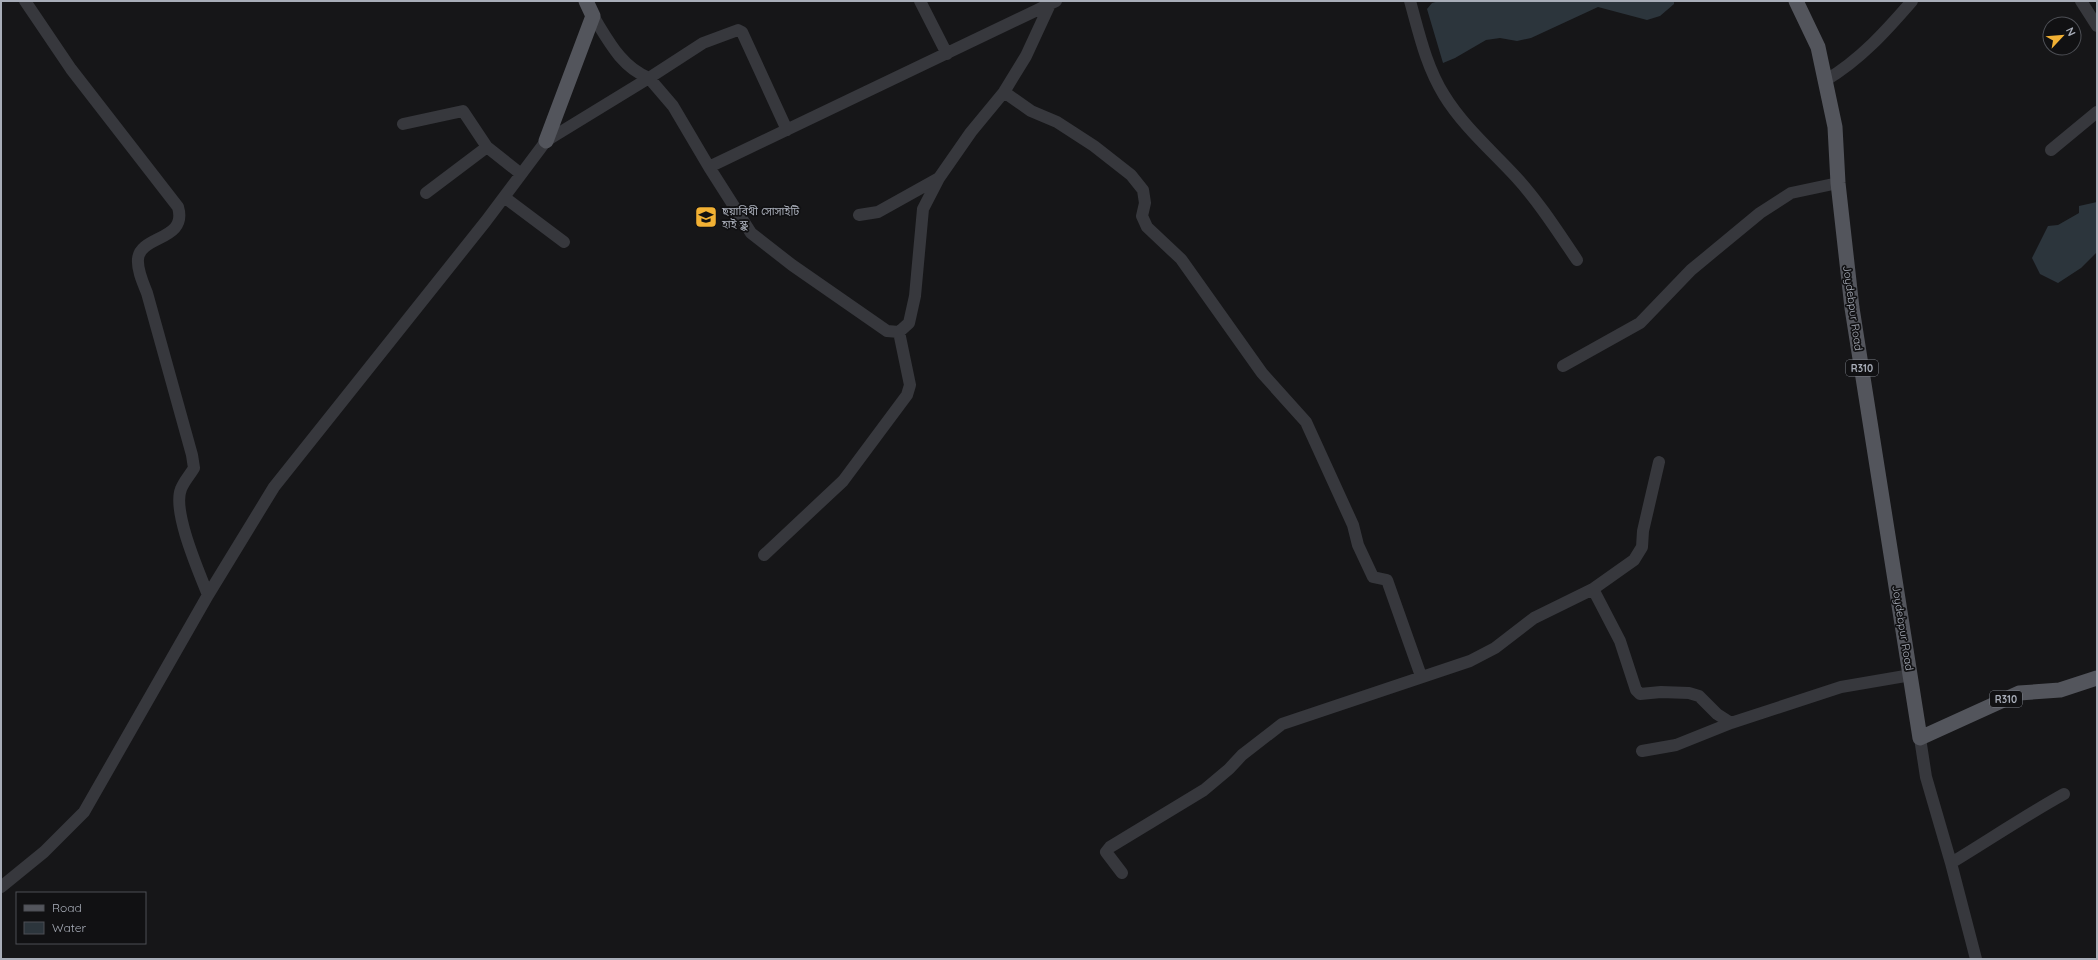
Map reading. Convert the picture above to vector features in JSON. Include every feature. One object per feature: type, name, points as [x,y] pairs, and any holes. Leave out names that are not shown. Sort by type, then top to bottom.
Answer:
[{"type":"main road","points":[[546,141],[593,16],[586,1]]},
{"type":"main road","name":"Joydebpur Road","points":[[1796,1],[1818,47],[1835,127],[1838,183],[1852,308],[1920,738]]},
{"type":"main road","name":"R310","points":[[1920,738],[2019,693],[2060,690],[2097,678]]},
{"type":"street","points":[[25,1],[71,69],[128,140],[178,207],[181,216],[178,224],[142,250],[138,258],[140,274],[147,293],[192,455],[194,468],[181,489],[180,500],[185,535],[208,595]]},
{"type":"street","points":[[920,1],[946,54]]},
{"type":"street","points":[[1410,1],[1428,64],[1444,95],[1472,132],[1516,177],[1554,226],[1577,260]]},
{"type":"street","points":[[1826,80],[1845,68],[1867,50],[1912,1]]},
{"type":"street","points":[[2081,1],[2097,26]]},
{"type":"street","points":[[593,16],[612,47],[627,65],[638,73],[649,78],[673,106],[709,167],[751,233],[792,265],[887,331],[899,332],[909,323],[915,296],[923,209],[940,178],[971,132],[1004,92],[1026,56],[1052,2]]},
{"type":"street","points":[[709,167],[1052,2]]},
{"type":"street","points":[[1,887],[44,852],[84,812],[208,595],[274,487],[504,197],[546,141],[703,43],[738,30],[742,32],[787,130]]},
{"type":"street","points":[[1004,92],[1031,111],[1057,122],[1094,146],[1131,175],[1142,190],[1145,203],[1142,216],[1147,228],[1181,259],[1262,373],[1306,422],[1353,525],[1368,570],[1373,577],[1387,580],[1421,676]]},
{"type":"street","points":[[403,124],[463,111],[488,147],[521,174]]},
{"type":"street","points":[[2051,150],[2097,112]]},
{"type":"street","points":[[426,193],[488,147]]},
{"type":"street","points":[[859,215],[878,212],[940,178]]},
{"type":"street","points":[[1563,366],[1640,323],[1691,270],[1760,213],[1791,193],[1838,183]]},
{"type":"street","points":[[504,197],[564,242]]},
{"type":"street","points":[[764,555],[843,481],[907,395],[910,384],[899,332]]},
{"type":"street","points":[[1122,873],[1106,852],[1110,847],[1204,790],[1242,756],[1282,724],[1421,676],[1470,661],[1495,648],[1534,618],[1593,589],[1634,560],[1642,547],[1643,531],[1659,462]]},
{"type":"street","points":[[1593,589],[1620,642],[1636,690],[1640,694],[1661,692],[1689,693],[1699,696],[1717,714],[1731,723]]},
{"type":"street","points":[[1642,751],[1676,746],[1731,723],[1841,687],[1910,675]]},
{"type":"street","points":[[1920,738],[1926,777],[1951,863],[1976,959]]},
{"type":"street","points":[[1951,863],[2064,794]]},
{"type":"water","points":[[1439,1],[1674,1],[1674,4],[1660,16],[1647,20],[1598,7],[1531,38],[1517,41],[1500,38],[1486,40],[1455,58],[1443,63],[1427,9],[1432,3]]},
{"type":"water","points":[[2097,202],[2097,252],[2081,268],[2058,283],[2040,274],[2032,258],[2048,226],[2058,225],[2079,213],[2079,206]]},
{"type":"place","name":"ছয়াবিথী সোসাইটি হাই স্কুল","points":[[706,217]]}]
